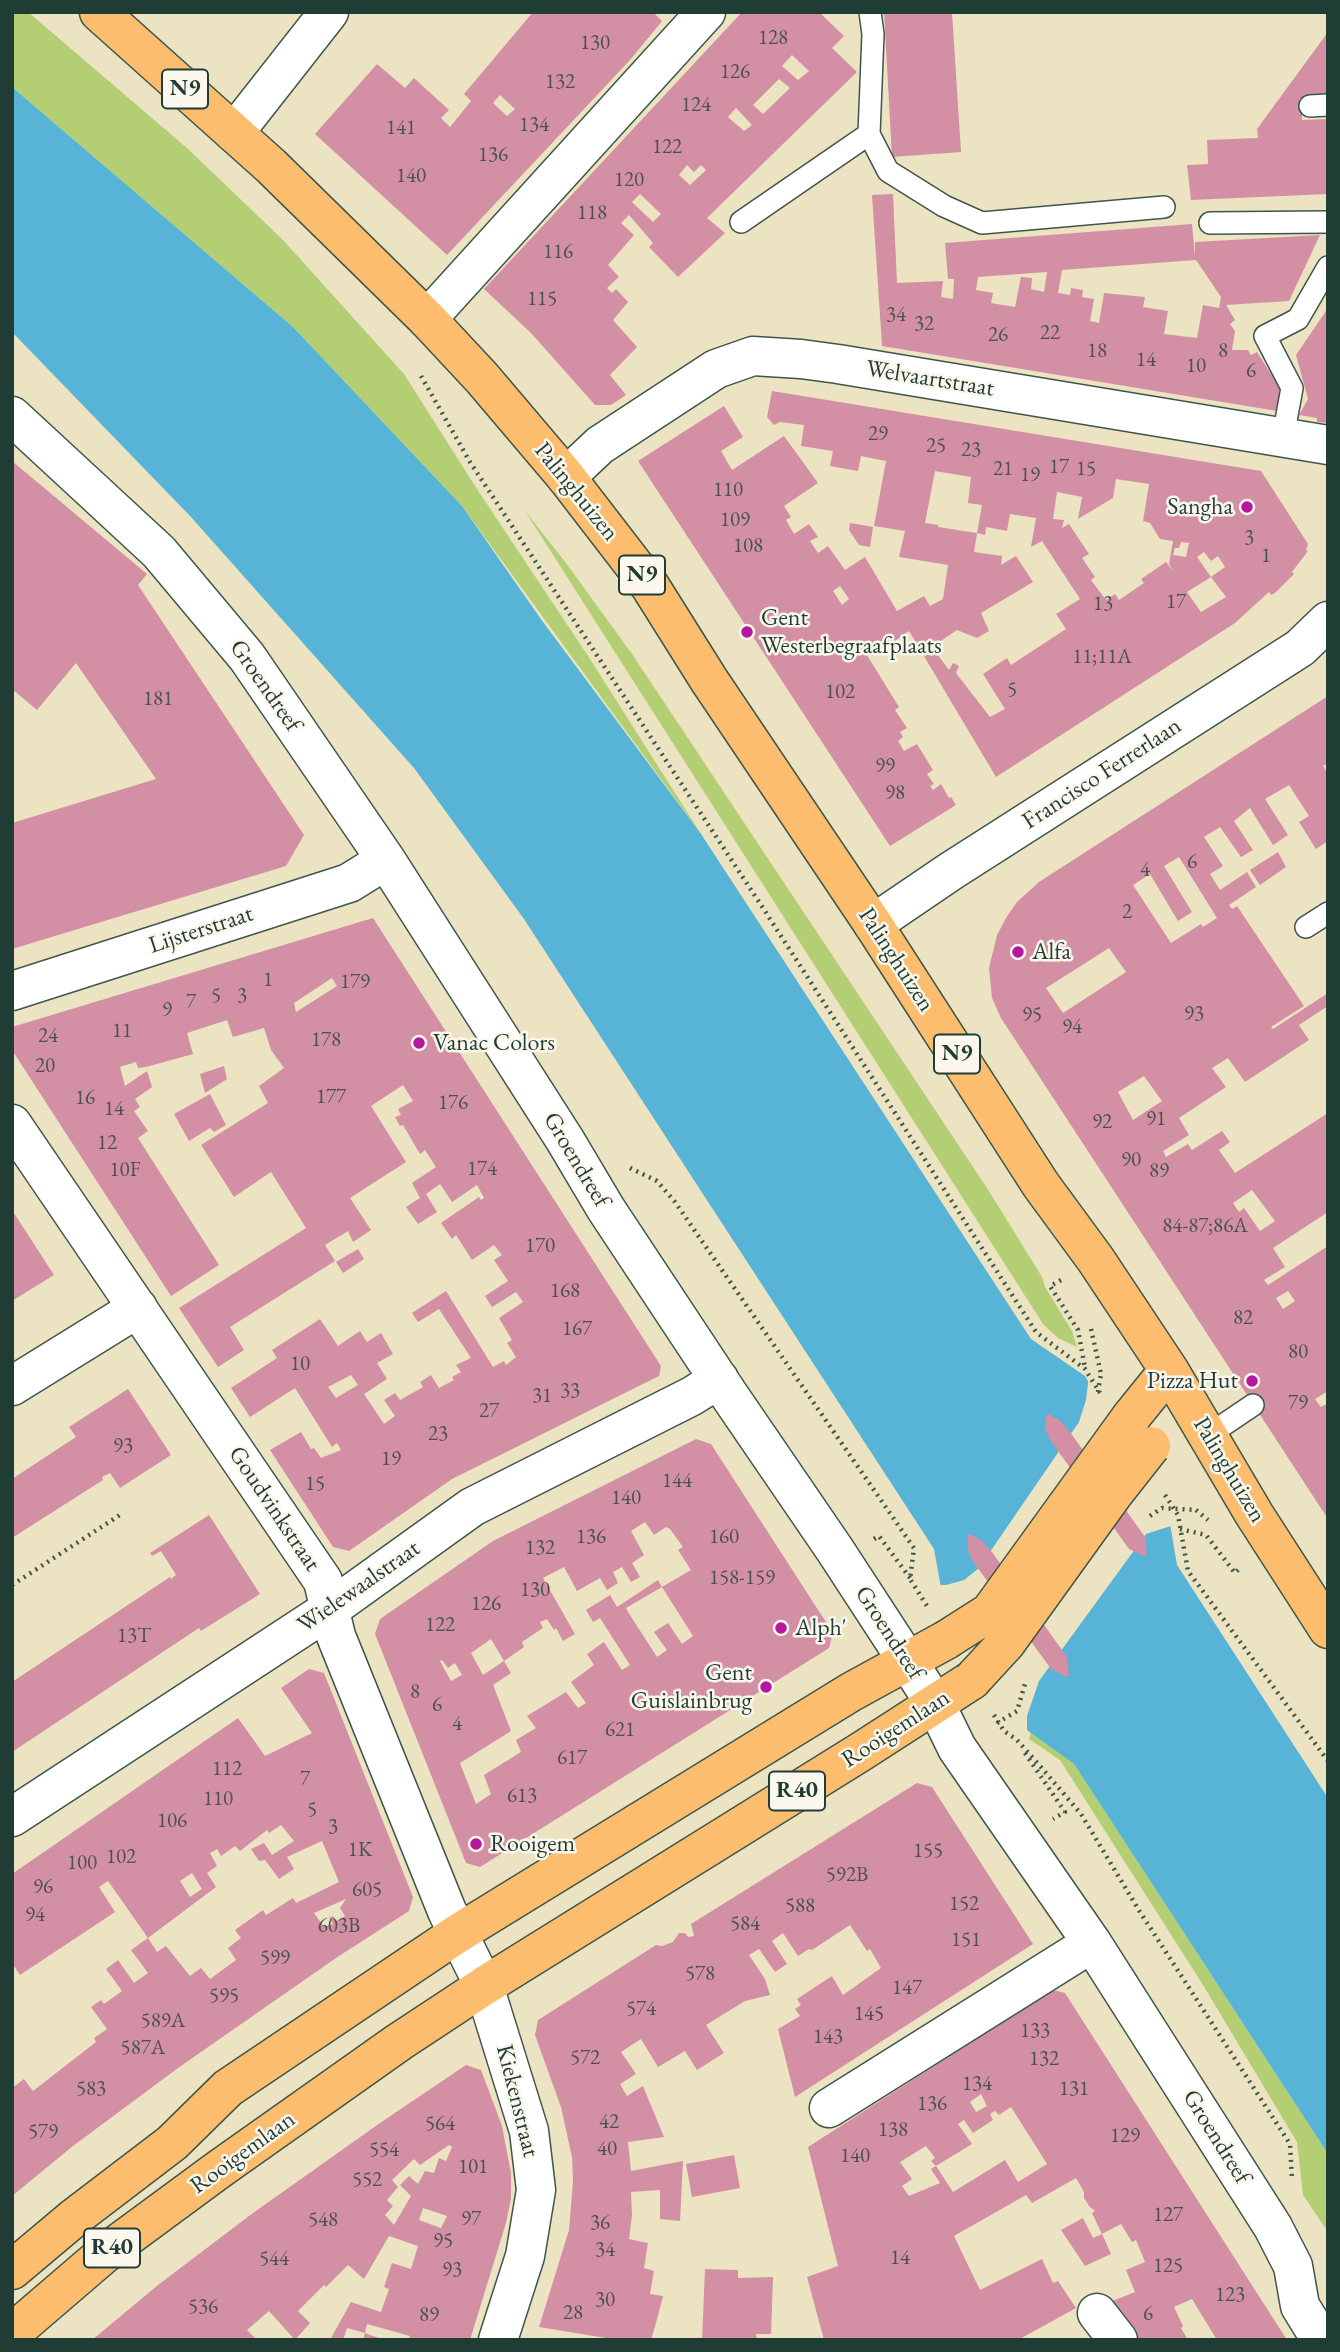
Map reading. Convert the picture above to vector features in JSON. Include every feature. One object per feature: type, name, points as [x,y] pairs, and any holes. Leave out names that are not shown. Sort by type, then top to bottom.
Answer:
[{"type":"main road","name":"Palinghuizen","points":[[99,12],[234,133],[427,319],[482,378],[566,477],[650,586],[1041,1185],[1096,1260],[1168,1370],[1207,1436],[1322,1610]]},
{"type":"main road","name":"Rooigemlaan","points":[[12,2270],[75,2217],[172,2143],[228,2088],[457,1934],[839,1699],[946,1640],[990,1612],[1168,1370]]},
{"type":"main road","name":"Rooigemlaan","points":[[1129,1422],[1188,1403]]},
{"type":"main road","name":"Rooigemlaan","points":[[12,2333],[104,2254],[399,2042],[972,1680],[1006,1643],[1114,1493],[1129,1422]]},
{"type":"street","points":[[234,133],[328,12]]},
{"type":"street","points":[[427,319],[706,12]]},
{"type":"street","name":"Welvaartstraat","points":[[566,477],[600,445],[716,369],[752,356],[838,364],[1328,445]]},
{"type":"street","name":"Groendreef","points":[[12,416],[159,552],[247,657],[386,860],[565,1140],[606,1209],[835,1550],[936,1705],[957,1748],[1092,1943],[1273,2227],[1293,2266],[1300,2306],[1321,2340]]},
{"type":"street","name":"Francisco Ferrerlaan","points":[[873,924],[951,871],[1300,648],[1328,621]]},
{"type":"street","name":"Lijsterstraat","points":[[12,990],[349,883],[386,860]]},
{"type":"street","name":"Goudvinkstraat","points":[[12,1124],[323,1581],[336,1636],[457,1934]]},
{"type":"street","points":[[12,1386],[138,1308]]},
{"type":"street","name":"Wielewaalstraat","points":[[12,1817],[330,1609],[472,1507],[692,1396],[719,1379]]},
{"type":"street","points":[[457,1934],[484,1986]]},
{"type":"street","points":[[829,2108],[1092,1943]]},
{"type":"street","name":"Kiekenstraat","points":[[484,1986],[529,2131],[536,2190],[525,2256],[498,2340]]},
{"type":"lane","points":[[870,12],[873,34],[869,134],[888,171],[944,206],[982,223],[1164,207]]},
{"type":"lane","points":[[741,222],[869,134]]},
{"type":"lane","points":[[1210,223],[1328,222]]},
{"type":"lane","points":[[1283,437],[1292,388],[1265,335],[1298,319],[1328,267]]},
{"type":"lane","points":[[1306,927],[1328,913]]},
{"type":"lane","points":[[1207,1436],[1253,1405]]},
{"type":"path","points":[[416,368],[470,462],[761,905],[1036,1332],[1085,1369],[1129,1422]]},
{"type":"path","points":[[1068,1290],[1060,1280],[1050,1286],[1078,1330],[1085,1369]]},
{"type":"path","points":[[1090,1323],[1101,1374]]},
{"type":"path","points":[[1164,1493],[1178,1516],[1188,1571],[1328,1761]]},
{"type":"path","points":[[12,1585],[120,1515]]},
{"type":"path","points":[[1180,1529],[1206,1535],[1235,1573],[1244,1564]]},
{"type":"path","points":[[872,1540],[879,1536],[910,1579]]},
{"type":"green space","points":[[12,12],[28,12],[187,148],[283,240],[404,374],[701,834],[462,506],[293,327],[12,87]]},
{"type":"green space","points":[[525,511],[632,654],[987,1188],[1042,1277],[1045,1287],[1072,1331],[1077,1347],[1058,1338],[1043,1324]]},
{"type":"green space","points":[[1031,1732],[1074,1764],[1328,2154],[1328,2232],[1303,2195],[1297,2142],[1203,1985],[1060,1760],[1029,1739]]},
{"type":"water","points":[[12,87],[293,327],[462,506],[543,622],[701,834],[1031,1339],[1085,1376],[1169,1518],[1177,1565],[1328,1798],[1328,2154],[1074,1764],[1016,1722],[943,1599],[934,1549],[524,919],[414,768],[191,517],[12,332]]},
{"type":"pier","points":[[1089,1376],[1172,1516],[1174,1525],[1146,1534],[1039,1681],[1027,1716],[1027,1733],[1013,1723],[940,1600],[937,1585],[964,1580],[979,1568],[1079,1422],[1086,1400]]},
{"type":"building","points":[[533,12],[653,12],[662,21],[630,60],[447,255],[315,134],[377,64],[405,88],[414,78],[449,110],[441,118],[450,127],[471,101],[464,94]],"holes":[[[500,95],[515,109],[507,116],[493,103]]]},
{"type":"building","points":[[742,12],[819,12],[844,36],[832,48],[857,72],[707,218],[725,233],[678,277],[649,247],[653,243],[629,215],[621,223],[634,235],[608,265],[619,277],[607,288],[612,293],[616,289],[628,302],[613,320],[637,347],[610,375],[626,395],[611,405],[595,405],[531,333],[484,289]],"holes":[[[792,55],[809,71],[798,80],[782,66]],[[779,79],[790,88],[763,114],[753,105]],[[736,108],[752,125],[744,131],[728,117]],[[687,165],[694,172],[701,165],[706,170],[690,185],[679,175]],[[640,194],[661,214],[653,222],[632,202]]]},
{"type":"building","points":[[884,12],[952,12],[961,152],[892,157]]},
{"type":"building","points":[[1328,32],[1328,95],[1302,98],[1302,120],[1328,119],[1328,194],[1191,200],[1187,165],[1208,164],[1207,140],[1258,138],[1257,129]]},
{"type":"building","points":[[893,194],[897,283],[943,281],[941,297],[953,299],[954,279],[948,279],[945,243],[1192,224],[1195,257],[1195,242],[1320,235],[1289,301],[1226,305],[1235,320],[1230,324],[1235,331],[1232,350],[1248,350],[1251,355],[1257,352],[1280,388],[1277,411],[882,346],[872,195]],"holes":[[[1196,260],[1221,297],[1219,308],[1203,305],[1197,338],[1164,334],[1168,311],[1143,307],[1145,297],[1104,293],[1099,323],[1090,321],[1094,299],[1082,297],[1083,290],[1071,288],[1070,295],[1058,293],[1062,270]],[[1047,272],[1044,292],[1031,289],[1032,278],[1021,277],[1015,307],[991,303],[993,293],[976,290],[978,277]]]},
{"type":"building","points":[[1328,308],[1328,423],[1299,415],[1308,399],[1296,355]]},
{"type":"building","points":[[772,391],[1261,471],[1308,544],[1308,551],[1292,572],[1294,574],[1275,593],[1271,595],[1269,592],[1235,623],[996,777],[909,631],[891,644],[881,642],[865,652],[899,707],[895,710],[907,728],[900,732],[903,737],[898,741],[904,751],[917,744],[933,770],[927,774],[934,784],[930,786],[933,790],[941,784],[956,805],[890,846],[638,461],[724,406],[743,437],[721,451],[732,470],[784,436],[818,483],[784,506],[791,517],[786,520],[794,534],[809,524],[818,537],[810,541],[818,553],[828,546],[845,570],[865,557],[897,611],[924,596],[930,606],[943,599],[948,565],[899,557],[905,531],[874,526],[886,461],[861,456],[858,471],[830,466],[833,451],[801,446],[804,425],[780,422],[774,425],[767,417]],"holes":[[[935,471],[971,477],[968,503],[982,505],[977,533],[925,523]],[[1116,479],[1149,484],[1143,521],[1150,523],[1160,539],[1173,541],[1169,564],[1174,572],[1166,562],[1141,579],[1144,583],[1119,600],[1115,594],[1106,600],[1091,580],[1095,577],[1082,558],[1089,554],[1069,524],[1062,528],[1064,520],[1053,519],[1057,492],[1082,497],[1078,519],[1113,498]],[[1010,514],[1036,518],[1031,547],[1042,541],[1080,599],[1056,614],[1066,629],[1011,665],[1007,658],[983,674],[1005,709],[990,717],[956,673],[959,666],[953,663],[949,670],[932,647],[957,630],[977,638],[989,631],[981,613],[1033,582],[1016,556],[1001,565],[1002,556],[974,552],[977,533],[985,535],[986,527],[1007,531]],[[1181,542],[1189,543],[1186,557],[1173,555],[1175,548],[1179,548]],[[1204,552],[1211,561],[1218,556],[1225,567],[1211,577],[1197,557]],[[1211,577],[1226,597],[1201,612],[1187,592]],[[840,586],[849,599],[842,605],[833,591]]]},
{"type":"building","points":[[12,461],[147,574],[138,585],[304,835],[286,866],[12,949],[12,823],[156,779],[76,663],[37,710],[12,689]]},
{"type":"building","points":[[850,523],[873,527],[870,547],[859,545],[849,530]]},
{"type":"building","points":[[1328,696],[1328,763],[1323,766],[1328,774],[1328,841],[1316,849],[1299,822],[1309,816],[1289,785],[1265,799],[1288,835],[1273,845],[1250,808],[1234,821],[1253,850],[1241,857],[1220,827],[1204,837],[1223,866],[1210,874],[1220,890],[1247,872],[1256,887],[1229,905],[1232,909],[1237,906],[1304,1006],[1271,1027],[1273,1029],[1328,993],[1328,1006],[1299,1025],[1309,1040],[1245,1082],[1228,1058],[1212,1068],[1226,1087],[1179,1118],[1189,1135],[1163,1151],[1166,1157],[1188,1144],[1192,1150],[1222,1131],[1230,1142],[1219,1150],[1235,1173],[1328,1113],[1328,1212],[1273,1248],[1285,1267],[1264,1280],[1268,1285],[1328,1246],[1328,1391],[1315,1399],[1321,1407],[1328,1403],[1328,1519],[1001,1018],[992,998],[989,968],[997,935],[1017,902],[1039,882]],"holes":[[[1179,857],[1217,918],[1203,927],[1201,924],[1171,943],[1133,885],[1150,874],[1178,921],[1192,912],[1164,866]],[[1109,948],[1126,972],[1063,1013],[1046,988]],[[1144,1076],[1162,1101],[1133,1120],[1118,1092]],[[1252,1190],[1275,1221],[1260,1231],[1244,1208],[1239,1212],[1233,1203]],[[1288,1291],[1295,1301],[1283,1309],[1276,1298]]]},
{"type":"building","points":[[1278,852],[1286,867],[1260,885],[1250,870]]},
{"type":"building","points":[[373,918],[661,1366],[659,1376],[452,1479],[349,1551],[333,1547],[270,1450],[301,1432],[311,1449],[314,1448],[321,1458],[341,1450],[337,1443],[332,1447],[295,1388],[250,1417],[231,1388],[277,1358],[272,1350],[320,1319],[338,1346],[360,1331],[367,1342],[381,1333],[393,1354],[377,1363],[387,1379],[364,1394],[384,1424],[395,1416],[384,1400],[395,1393],[400,1400],[423,1387],[420,1382],[431,1375],[439,1388],[454,1380],[452,1377],[461,1372],[456,1365],[471,1358],[439,1309],[418,1322],[412,1313],[446,1291],[493,1367],[504,1361],[506,1365],[516,1357],[507,1343],[512,1340],[499,1318],[523,1302],[516,1292],[492,1307],[485,1296],[508,1281],[494,1260],[502,1255],[494,1245],[472,1260],[456,1235],[452,1239],[441,1223],[479,1197],[481,1200],[484,1198],[477,1185],[452,1202],[440,1184],[426,1194],[437,1212],[418,1224],[406,1207],[420,1198],[412,1183],[436,1167],[425,1150],[420,1154],[403,1125],[400,1126],[395,1117],[401,1115],[398,1109],[413,1101],[403,1085],[371,1106],[406,1162],[350,1198],[371,1230],[353,1242],[348,1231],[325,1245],[335,1261],[230,1327],[244,1350],[218,1367],[179,1308],[306,1228],[271,1172],[234,1197],[201,1145],[268,1103],[259,1086],[284,1068],[271,1050],[264,1028],[233,1037],[227,1020],[187,1033],[193,1054],[146,1067],[138,1068],[136,1062],[120,1067],[125,1086],[147,1071],[152,1087],[135,1099],[140,1107],[134,1111],[148,1131],[138,1138],[219,1265],[171,1296],[12,1050],[12,1027]],"holes":[[[332,978],[337,986],[296,1012],[294,1003]],[[351,1375],[358,1385],[336,1398],[328,1387]]]},
{"type":"building","points":[[224,1066],[227,1079],[205,1093],[200,1074]]},
{"type":"building","points":[[210,1094],[226,1125],[214,1132],[210,1128],[189,1141],[174,1114]]},
{"type":"building","points":[[12,1210],[54,1275],[12,1301]]},
{"type":"building","points":[[358,1249],[364,1259],[343,1273],[336,1262]]},
{"type":"building","points":[[128,1389],[171,1455],[120,1488],[110,1473],[102,1477],[103,1480],[12,1538],[12,1479],[76,1437],[69,1427]]},
{"type":"building","points":[[1048,1414],[1059,1420],[1070,1432],[1145,1537],[1147,1555],[1129,1549],[1050,1440],[1045,1429]]},
{"type":"building","points":[[696,1439],[711,1444],[833,1633],[829,1648],[480,1867],[466,1863],[375,1634],[380,1619],[493,1541]],"holes":[[[645,1522],[654,1535],[666,1527],[670,1529],[683,1547],[678,1550],[691,1570],[662,1587],[658,1580],[617,1607],[610,1595],[586,1610],[593,1622],[600,1618],[630,1665],[622,1670],[604,1642],[587,1654],[594,1665],[571,1682],[586,1703],[578,1708],[566,1692],[527,1716],[536,1728],[516,1740],[521,1752],[484,1775],[491,1794],[476,1804],[460,1763],[511,1731],[493,1685],[511,1673],[504,1661],[524,1647],[522,1642],[543,1628],[540,1622],[547,1619],[563,1641],[575,1634],[543,1578],[564,1567],[577,1591],[600,1578],[607,1590],[618,1583],[613,1572],[622,1567],[631,1582],[640,1577],[632,1563],[644,1555],[631,1531]],[[662,1587],[693,1636],[682,1644],[668,1623],[654,1632],[667,1650],[657,1657],[626,1608]],[[491,1639],[504,1661],[483,1675],[471,1653]],[[440,1661],[448,1668],[455,1663],[462,1675],[451,1681]]]},
{"type":"building","points":[[209,1515],[260,1594],[201,1631],[199,1628],[12,1752],[12,1682],[176,1575],[161,1551],[152,1556],[150,1553]]},
{"type":"building","points":[[970,1534],[981,1540],[992,1552],[1067,1657],[1069,1675],[1066,1677],[1051,1669],[972,1560],[968,1549]]},
{"type":"building","points":[[309,1669],[324,1673],[413,1897],[409,1911],[336,1958],[178,2068],[73,2146],[12,2196],[12,2088],[24,2079],[33,2091],[96,2042],[94,2038],[107,2029],[91,2007],[101,2000],[104,2004],[122,1991],[106,1969],[118,1960],[134,1983],[148,1973],[131,1950],[148,1938],[108,1881],[99,1887],[115,1912],[20,1975],[12,1963],[12,1874],[238,1718],[265,1756],[312,1733],[281,1688]],"holes":[[[281,1825],[294,1841],[272,1855],[264,1843],[251,1849],[259,1861],[265,1860],[279,1879],[294,1869],[287,1857],[322,1841],[339,1882],[296,1903],[293,1898],[266,1915],[263,1910],[235,1930],[241,1938],[228,1948],[236,1960],[210,1979],[201,1968],[190,1976],[166,1946],[157,1952],[148,1938],[216,1887],[207,1873],[217,1866],[210,1853],[217,1849],[221,1856],[235,1846],[240,1851],[267,1830],[269,1833]],[[192,1873],[202,1889],[190,1897],[180,1881]],[[346,1899],[340,1908],[345,1916],[336,1921],[333,1916],[329,1918],[333,1924],[324,1927],[314,1913]]]},
{"type":"building","points":[[917,1783],[932,1787],[1033,1944],[795,2097],[778,2029],[800,2016],[795,2009],[801,2005],[797,1999],[832,1976],[843,1995],[881,1968],[870,1949],[867,1951],[850,1925],[798,1956],[783,1933],[772,1941],[787,1964],[775,1972],[759,1949],[749,1955],[765,1979],[770,1995],[745,2001],[706,2025],[724,2053],[697,2070],[685,2051],[658,2067],[641,2039],[621,2052],[636,2074],[620,2084],[627,2096],[643,2086],[664,2137],[628,2142],[631,2171],[683,2161],[680,2221],[660,2219],[660,2190],[631,2192],[629,2239],[648,2243],[644,2268],[654,2271],[650,2294],[663,2296],[651,2340],[618,2340],[539,2327],[569,2230],[573,2181],[572,2157],[561,2107],[535,2035],[538,2020],[656,1945],[673,1942],[679,1933],[685,1933],[688,1937],[694,1936],[691,1924]]},
{"type":"building","points":[[1053,1990],[1065,1993],[1287,2340],[1217,2340],[1192,2299],[1174,2307],[1188,2340],[1135,2340],[1110,2302],[1135,2292],[1126,2270],[1145,2262],[1136,2240],[1132,2242],[1121,2224],[1102,2234],[1092,2213],[1095,2211],[1084,2198],[1084,2192],[1076,2178],[1032,2203],[1026,2195],[954,2236],[980,2290],[1042,2259],[1053,2283],[1058,2281],[1076,2308],[1018,2340],[824,2340],[807,2277],[838,2266],[808,2147]],"holes":[[[981,2094],[987,2106],[976,2112],[970,2102]],[[1011,2107],[1047,2164],[1018,2182],[1005,2160],[953,2192],[936,2166],[972,2144],[958,2124],[964,2120],[973,2133],[993,2120],[990,2114],[995,2111],[999,2115]],[[926,2146],[935,2158],[931,2161],[936,2166],[931,2169],[940,2183],[909,2196],[902,2186],[912,2179],[900,2162]]]},
{"type":"building","points":[[466,2065],[481,2070],[502,2126],[511,2173],[511,2198],[506,2223],[470,2340],[409,2340],[410,2336],[367,2324],[365,2333],[347,2328],[343,2340],[330,2340],[351,2302],[381,2312],[389,2289],[384,2287],[392,2263],[411,2269],[418,2246],[389,2236],[364,2279],[348,2265],[298,2311],[310,2323],[295,2340],[269,2311],[247,2330],[257,2340],[92,2340],[158,2285],[253,2213],[380,2123]],"holes":[[[449,2145],[452,2147],[446,2161],[439,2158],[434,2173],[425,2171],[418,2184],[409,2176],[400,2185],[411,2196],[394,2225],[385,2215],[393,2206],[387,2200],[398,2187],[392,2180],[414,2159],[420,2165]],[[423,2208],[447,2216],[441,2228],[419,2220]]]},
{"type":"building","points":[[734,2155],[740,2188],[692,2197],[686,2164]]},
{"type":"building","points":[[1083,2218],[1093,2238],[1102,2234],[1111,2254],[1085,2266],[1061,2230]]},
{"type":"building","points":[[705,2269],[738,2270],[738,2278],[773,2277],[771,2334],[756,2334],[757,2340],[702,2340]]},
{"type":"building","points":[[365,2333],[384,2340],[363,2340]]},
{"type":"place","name":"Sangha","points":[[1247,507]]},
{"type":"place","name":"Gent Westerbegraafplaats","points":[[747,632]]},
{"type":"place","name":"Alfa","points":[[1018,952]]},
{"type":"place","name":"Vanac Colors","points":[[419,1043]]},
{"type":"place","name":"Pizza Hut","points":[[1252,1381]]},
{"type":"place","name":"Alph'","points":[[781,1628]]},
{"type":"place","name":"Gent Guislainbrug","points":[[766,1687]]},
{"type":"place","name":"Rooigem","points":[[476,1844]]}]
